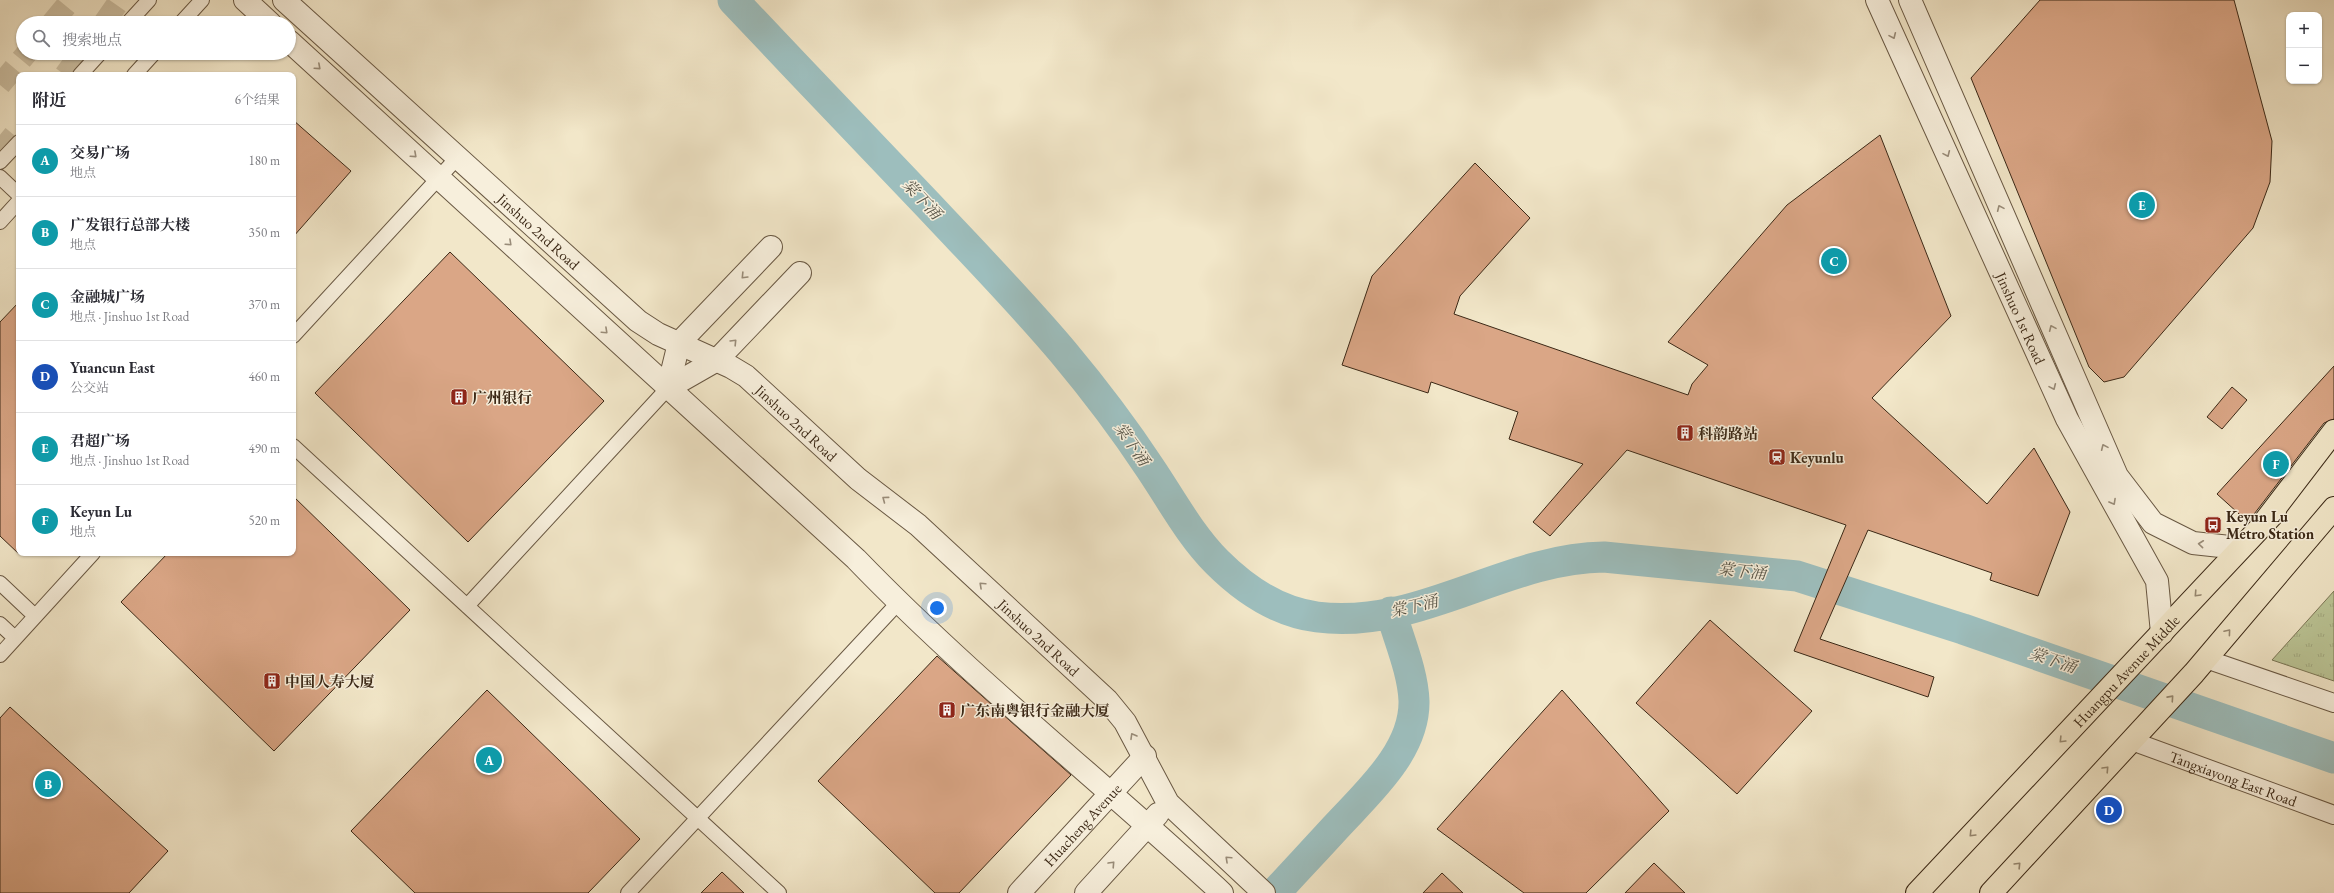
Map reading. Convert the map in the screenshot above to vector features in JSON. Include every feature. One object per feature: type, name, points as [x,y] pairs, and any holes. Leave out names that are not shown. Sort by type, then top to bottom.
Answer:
[{"type":"main road","points":[[2262,525],[2334,431]]},
{"type":"main road","name":"Huangpu Avenue Middle","points":[[1917,893],[2144,653],[2334,448]]},
{"type":"main road","points":[[1991,893],[2200,666],[2334,508]]},
{"type":"street","points":[[134,16],[149,0]]},
{"type":"street","points":[[188,16],[202,0]]},
{"type":"street","points":[[244,0],[262,16]]},
{"type":"street","name":"Jinshuo 2nd Road","points":[[284,0],[638,321],[652,331],[716,360],[746,376],[858,479],[924,530],[1107,700],[1125,722],[1145,756],[1168,803],[1260,889]]},
{"type":"street","name":"Jinshuo 1st Road","points":[[1877,0],[2067,419],[2157,581],[2162,633]]},
{"type":"street","name":"Jinshuo 1st Road","points":[[1910,0],[2116,476],[2153,523],[2193,543],[2240,548]]},
{"type":"street","name":"Jinshuo 2nd Road","points":[[296,47],[856,559],[898,603],[1110,794],[1148,825],[1222,893]]},
{"type":"street","points":[[83,72],[94,60]]},
{"type":"street","points":[[137,72],[148,60]]},
{"type":"street","points":[[0,162],[16,145]]},
{"type":"street","points":[[296,333],[457,158]]},
{"type":"street","points":[[0,177],[16,192]]},
{"type":"street","points":[[0,222],[16,204]]},
{"type":"street","points":[[668,388],[679,344],[771,248]]},
{"type":"street","points":[[467,606],[668,388],[716,360],[800,273]]},
{"type":"street","points":[[296,449],[779,893]]},
{"type":"street","points":[[0,655],[91,556]]},
{"type":"street","points":[[0,583],[35,616]]},
{"type":"street","points":[[628,893],[898,603]]},
{"type":"street","points":[[0,624],[15,638]]},
{"type":"street","points":[[2200,666],[2334,703]]},
{"type":"street","name":"Tangxiayong East Road","points":[[2132,741],[2334,815]]},
{"type":"street","name":"Huacheng Avenue","points":[[1019,893],[1145,756]]},
{"type":"street","points":[[1086,893],[1168,803]]},
{"type":"green space","points":[[2334,591],[2334,681],[2272,660]]},
{"type":"building","points":[[2040,0],[2234,0],[2272,141],[2270,182],[2253,228],[2124,377],[2104,382],[2089,367],[1971,78]]},
{"type":"building","points":[[296,123],[351,171],[296,234]]},
{"type":"building","name":"科韵路站","points":[[1880,135],[1951,316],[1872,398],[1987,504],[2034,448],[2070,512],[2038,596],[1990,580],[1992,573],[1868,530],[1820,639],[1934,677],[1928,697],[1794,651],[1846,525],[1627,450],[1550,536],[1533,522],[1583,464],[1509,439],[1518,412],[1431,382],[1428,393],[1342,365],[1372,276],[1475,163],[1530,218],[1460,296],[1454,314],[1688,395],[1692,384],[1708,365],[1668,342],[1787,205]]},
{"type":"building","name":"广州银行","points":[[450,252],[604,401],[468,542],[315,393]]},
{"type":"building","points":[[16,305],[16,551],[0,536],[0,322]]},
{"type":"building","points":[[2334,366],[2334,419],[2324,423],[2248,522],[2217,494]]},
{"type":"building","points":[[2232,387],[2247,400],[2222,429],[2207,417]]},
{"type":"building","name":"中国人寿大厦","points":[[296,499],[410,610],[274,751],[121,602],[165,556],[296,556]]},
{"type":"building","points":[[1710,620],[1812,711],[1737,794],[1636,703]]},
{"type":"building","name":"广东南粤银行金融大厦","points":[[937,656],[1071,775],[959,893],[935,893],[818,781]]},
{"type":"building","points":[[487,690],[640,839],[588,893],[415,893],[351,831]]},
{"type":"building","points":[[1562,690],[1669,811],[1586,893],[1524,893],[1437,829]]},
{"type":"building","points":[[10,707],[168,851],[129,893],[0,893],[0,718]]},
{"type":"building","points":[[1654,863],[1685,893],[1625,893]]},
{"type":"building","points":[[722,872],[744,893],[701,893]]},
{"type":"building","points":[[1442,873],[1463,893],[1423,893]]},
{"type":"waterway","name":"棠下涌","points":[[733,0],[1014,296],[1047,333],[1119,423],[1189,529],[1207,551],[1239,582],[1276,605],[1317,617],[1355,618],[1391,613],[1427,604],[1532,569],[1567,560],[1604,557],[1797,576],[1963,629],[2334,758]]},
{"type":"waterway","points":[[1275,893],[1374,786],[1398,755],[1406,738],[1412,720],[1414,701],[1413,690],[1408,667],[1391,612]]},
{"type":"tunnel","points":[[58,16],[71,0]]},
{"type":"tunnel","points":[[109,16],[120,0]]},
{"type":"tunnel","points":[[0,85],[21,60]]},
{"type":"tunnel","points":[[67,72],[76,60]]},
{"type":"tunnel","points":[[0,152],[16,133]]},
{"type":"place","name":"君超广场","points":[[2142,205]]},
{"type":"place","name":"金融城广场","points":[[1834,261]]},
{"type":"place","name":"广州银行","points":[[459,397]]},
{"type":"place","name":"科韵路站","points":[[1685,433]]},
{"type":"place","name":"Keyunlu","points":[[1777,457]]},
{"type":"place","name":"Keyun Lu","points":[[2276,464]]},
{"type":"place","name":"Keyun Lu Metro Station","points":[[2213,525]]},
{"type":"place","name":"中国人寿大厦","points":[[272,681]]},
{"type":"place","name":"广东南粤银行金融大厦","points":[[947,710]]},
{"type":"place","name":"交易广场","points":[[489,760]]},
{"type":"place","name":"广发银行总部大楼","points":[[48,784]]},
{"type":"place","name":"Yuancun East","points":[[2109,810]]}]
